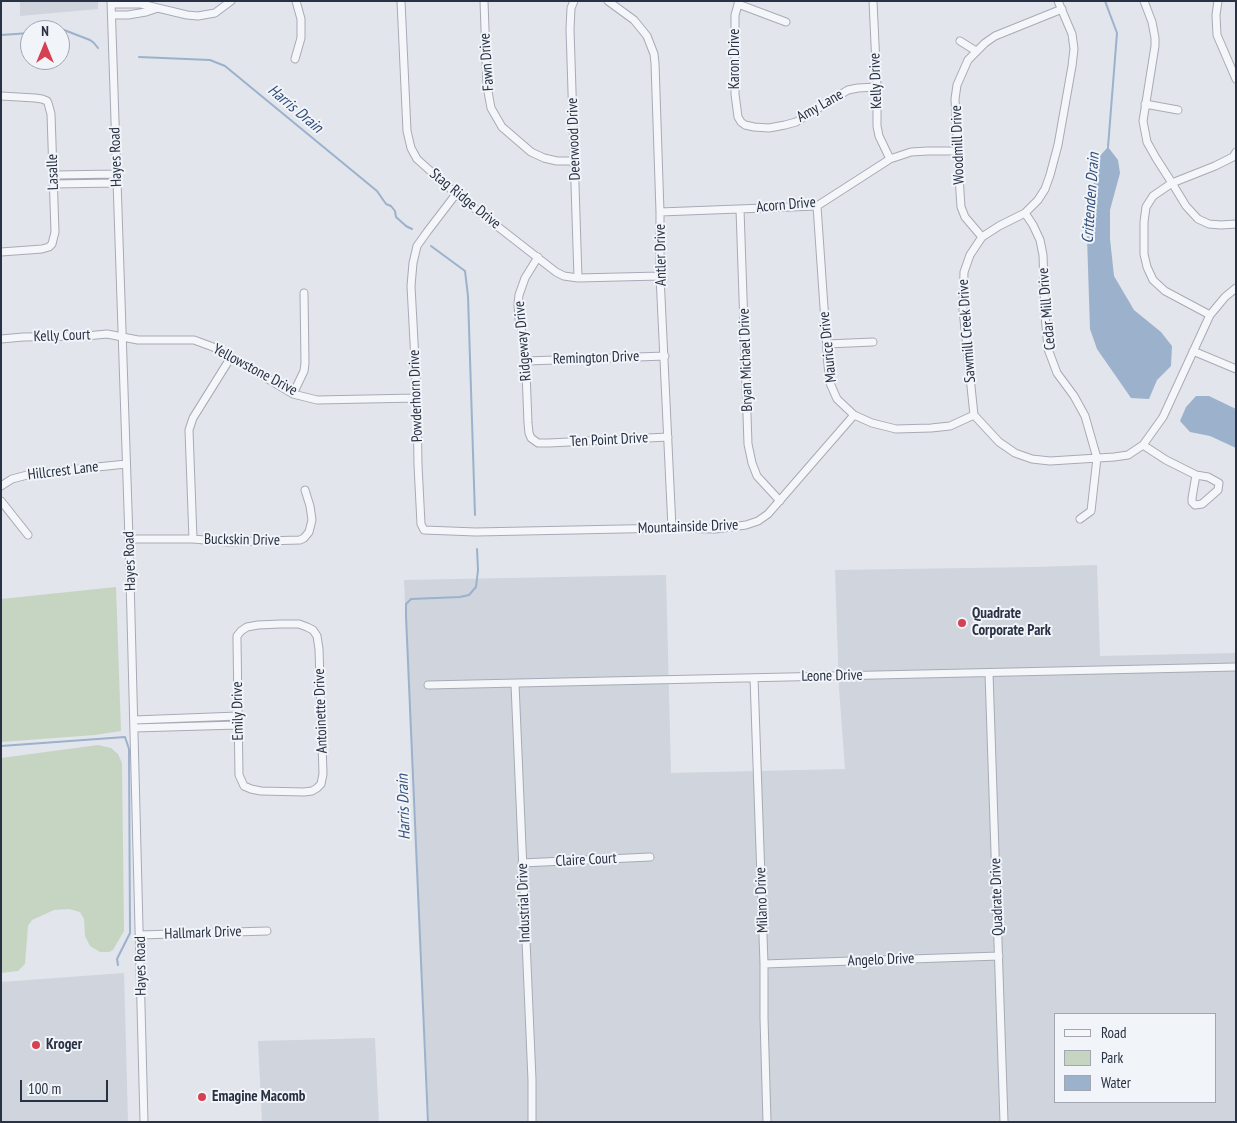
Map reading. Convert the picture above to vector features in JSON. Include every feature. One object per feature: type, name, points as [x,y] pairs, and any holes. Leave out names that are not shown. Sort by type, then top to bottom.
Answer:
[{"type":"street","points":[[111,3],[141,4],[198,16],[215,13],[231,1]]},
{"type":"street","points":[[295,59],[301,38],[302,19],[296,1]]},
{"type":"street","name":"Stag Ridge Drive","points":[[401,1],[406,131],[410,148],[417,159],[456,194],[556,272],[564,276],[578,278],[660,276]]},
{"type":"street","name":"Fawn Drive","points":[[484,1],[487,86],[491,108],[502,127],[531,152],[557,161],[575,161]]},
{"type":"street","name":"Deerwood Drive","points":[[574,1],[571,8],[570,30],[578,278]]},
{"type":"street","name":"Antler Drive","points":[[608,1],[634,20],[647,36],[654,54],[660,212],[660,276],[672,528]]},
{"type":"street","name":"Kelly Drive","points":[[873,1],[877,126],[879,136],[890,159]]},
{"type":"street","name":"Sawmill Creek Drive","points":[[974,415],[963,310],[964,272],[974,248],[982,237],[1025,213],[1038,200],[1045,189],[1056,158],[1074,49],[1072,34],[1058,1]]},
{"type":"street","points":[[1144,1],[1152,22],[1155,38],[1143,121],[1147,142],[1186,206],[1198,220],[1209,224],[1236,224]]},
{"type":"street","points":[[1218,1],[1216,15],[1217,35],[1236,79]]},
{"type":"street","name":"Hayes Road","points":[[111,3],[129,539],[144,1122]]},
{"type":"street","points":[[738,3],[786,22]]},
{"type":"street","name":"Karon Drive","points":[[738,3],[735,15],[735,94],[738,116]]},
{"type":"street","points":[[112,15],[128,15],[158,8]]},
{"type":"street","name":"Woodmill Drive","points":[[982,237],[964,217],[962,207],[958,151],[957,85],[968,60],[985,43],[996,36],[1062,9]]},
{"type":"street","points":[[960,41],[976,51]]},
{"type":"street","name":"Amy Lane","points":[[738,116],[745,125],[754,127],[769,128],[785,125],[796,122],[848,90],[877,87]]},
{"type":"street","name":"Lasalle","points":[[1,96],[35,98],[47,101],[51,114],[55,232],[52,244],[46,248],[1,252]]},
{"type":"street","points":[[1145,104],[1178,110]]},
{"type":"street","name":"Acorn Drive","points":[[660,212],[817,206],[890,159],[912,152],[958,151]]},
{"type":"street","points":[[1210,315],[1165,291],[1153,280],[1144,254],[1146,206],[1153,196],[1172,183],[1233,157],[1236,152]]},
{"type":"street","points":[[54,175],[116,174]]},
{"type":"street","points":[[54,184],[117,184]]},
{"type":"street","name":"Powderhorn Drive","points":[[456,194],[417,246],[412,263],[411,286],[421,524],[424,530],[504,531]]},
{"type":"street","name":"Maurice Drive","points":[[817,206],[828,365],[830,383],[837,399],[854,415],[872,423],[896,429],[950,426],[974,415]]},
{"type":"street","name":"Bryan Michael Drive","points":[[740,209],[748,444],[752,463],[758,476],[780,501]]},
{"type":"street","name":"Cedar Mill Drive","points":[[1025,213],[1040,240],[1043,255],[1048,348],[1057,373],[1074,396],[1085,416],[1097,458]]},
{"type":"street","name":"Ridgeway Drive","points":[[538,257],[525,278],[518,304],[527,361],[529,433],[531,438],[538,443],[550,443]]},
{"type":"street","points":[[974,415],[999,442],[1015,453],[1032,459],[1050,461],[1128,455],[1144,445],[1163,417],[1210,315],[1225,297],[1236,288]]},
{"type":"street","points":[[294,394],[304,371],[305,363],[304,293]]},
{"type":"street","name":"Kelly Court","points":[[1,339],[107,334],[123,338]]},
{"type":"street","name":"Yellowstone Drive","points":[[123,338],[138,340],[194,340],[213,347],[294,394],[317,400],[417,398]]},
{"type":"street","points":[[827,344],[873,342]]},
{"type":"street","points":[[1193,351],[1236,369]]},
{"type":"street","name":"Remington Drive","points":[[527,361],[664,356]]},
{"type":"street","points":[[193,539],[189,430],[193,418],[231,357]]},
{"type":"street","name":"Mountainside Drive","points":[[504,531],[715,529],[746,525],[758,521],[768,514],[854,415]]},
{"type":"street","name":"Ten Point Drive","points":[[550,443],[668,437]]},
{"type":"street","points":[[1144,445],[1166,460],[1196,475],[1208,477],[1219,483],[1218,490],[1202,504],[1195,505],[1192,502],[1192,498],[1196,475]]},
{"type":"street","points":[[1080,519],[1091,511],[1097,458]]},
{"type":"street","name":"Hillcrest Lane","points":[[1,486],[12,479],[46,471],[126,464]]},
{"type":"street","name":"Buckskin Drive","points":[[129,539],[193,539],[228,542],[300,540],[309,532],[312,520],[305,490]]},
{"type":"street","points":[[1,501],[28,536]]},
{"type":"street","name":"Emily Drive","points":[[239,775],[237,648],[238,636],[241,631],[247,627],[258,625],[299,624],[313,630],[317,636],[319,649]]},
{"type":"street","name":"Antoinette Drive","points":[[239,775],[244,786],[262,791],[304,792],[312,791],[320,784],[323,774],[319,649]]},
{"type":"street","name":"Leone Drive","points":[[428,685],[1236,667]]},
{"type":"street","name":"Quadrate Drive","points":[[988,673],[1004,1122]]},
{"type":"street","name":"Milano Drive","points":[[754,678],[768,1122]]},
{"type":"street","name":"Industrial Drive","points":[[515,684],[532,1080],[532,1122]]},
{"type":"street","points":[[134,720],[238,716]]},
{"type":"street","points":[[191,718],[192,726]]},
{"type":"street","points":[[134,728],[238,725]]},
{"type":"street","name":"Claire Court","points":[[522,863],[650,857]]},
{"type":"street","name":"Hallmark Drive","points":[[140,935],[267,931]]},
{"type":"street","name":"Angelo Drive","points":[[764,964],[999,956]]},
{"type":"shaded area","points":[[20,1],[98,1],[98,9],[20,16]]},
{"type":"shaded area","points":[[1097,565],[1100,656],[1236,653],[1236,1122],[429,1122],[404,580],[666,575],[671,773],[845,769],[839,688],[835,570]]},
{"type":"shaded area","points":[[124,973],[128,1122],[1,1122],[1,982]]},
{"type":"shaded area","points":[[375,1038],[379,1122],[262,1122],[258,1041]]},
{"type":"green space","points":[[116,587],[121,731],[95,735],[1,742],[1,599]]},
{"type":"green space","points":[[98,745],[111,748],[118,754],[122,763],[124,931],[113,950],[100,952],[90,946],[85,936],[84,919],[80,912],[69,909],[54,910],[32,920],[28,926],[25,964],[18,971],[1,973],[1,758]]},
{"type":"water","points":[[1108,147],[1118,160],[1120,173],[1110,210],[1110,239],[1114,276],[1134,310],[1161,332],[1172,346],[1171,366],[1157,380],[1149,399],[1131,398],[1097,349],[1090,329],[1087,237],[1091,220],[1091,200],[1097,159]]},
{"type":"water","points":[[1196,396],[1209,396],[1236,409],[1236,448],[1210,436],[1190,432],[1180,421],[1186,407]]},
{"type":"waterway","name":"Crittenden Drain","points":[[1105,1],[1117,33],[1108,147]]},
{"type":"waterway","name":"Harris Drain","points":[[70,32],[90,40],[98,48]]},
{"type":"waterway","name":"Harris Drain","points":[[1,35],[20,34]]},
{"type":"waterway","name":"Harris Drain","points":[[139,57],[210,60],[225,66],[377,191],[386,204],[395,211],[396,217],[412,229]]},
{"type":"waterway","name":"Harris Drain","points":[[431,246],[465,271],[468,296],[475,515]]},
{"type":"waterway","name":"Harris Drain","points":[[428,1122],[406,604],[411,599],[469,595],[476,587],[478,570],[477,549]]},
{"type":"waterway","points":[[1,746],[125,737],[129,749],[130,933],[117,959],[118,965]]},
{"type":"place","name":"Quadrate Corporate Park","points":[[962,623]]},
{"type":"place","name":"Kroger","points":[[36,1045]]},
{"type":"place","name":"Emagine Macomb","points":[[202,1097]]}]
